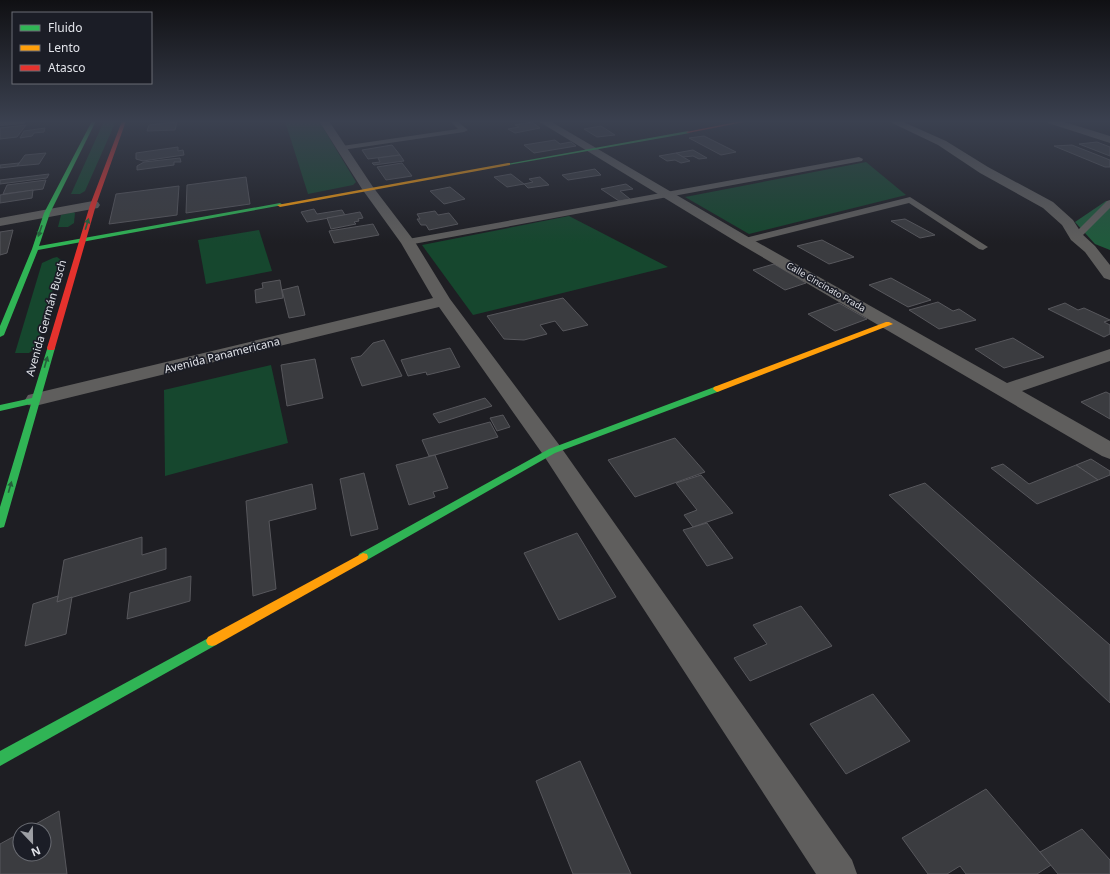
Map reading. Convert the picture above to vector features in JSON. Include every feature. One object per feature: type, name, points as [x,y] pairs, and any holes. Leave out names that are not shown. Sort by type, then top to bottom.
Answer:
[{"type":"main road","points":[[0,335],[35,249],[47,213],[73,162]]},
{"type":"main road","name":"Avenida Germán Busch","points":[[0,524],[92,205],[108,162]]},
{"type":"main road","points":[[35,249],[515,162]]},
{"type":"main road","points":[[0,759],[552,451],[889,324]]},
{"type":"main road","name":"Avenida Panamericana","points":[[0,408],[35,400]]},
{"type":"street","points":[[351,162],[368,189],[408,242],[443,301],[552,451],[838,874]]},
{"type":"street","name":"Calle Cincinato Prada","points":[[613,162],[745,241],[1110,451]]},
{"type":"street","points":[[971,162],[1034,196],[1068,223],[1076,237],[1090,249],[1110,275]]},
{"type":"street","points":[[0,222],[92,205]]},
{"type":"street","name":"Avenida Panamericana","points":[[35,400],[443,301]]},
{"type":"street","points":[[1006,390],[1110,355]]},
{"type":"lane","points":[[408,242],[849,162]]},
{"type":"lane","points":[[745,241],[910,200],[984,247]]},
{"type":"lane","points":[[1076,237],[1110,203]]},
{"type":"green space","points":[[86,162],[98,162],[85,191],[80,194],[71,194]]},
{"type":"green space","points":[[298,162],[344,162],[356,182],[353,185],[308,194]]},
{"type":"green space","points":[[866,162],[906,195],[749,234],[685,197]]},
{"type":"green space","points":[[1106,201],[1110,201],[1110,250],[1095,244],[1075,222]]},
{"type":"green space","points":[[73,212],[75,213],[74,223],[68,227],[58,227],[61,215]]},
{"type":"green space","points":[[569,216],[668,267],[473,315],[422,245]]},
{"type":"green space","points":[[259,230],[272,271],[206,284],[198,240]]},
{"type":"green space","points":[[57,257],[61,260],[37,347],[29,353],[15,353],[42,263]]},
{"type":"green space","points":[[271,365],[288,443],[165,476],[164,390]]},
{"type":"building","points":[[20,162],[40,162],[39,164],[17,166]]},
{"type":"building","points":[[144,162],[181,162],[181,162],[174,162],[174,165],[137,170],[137,166]]},
{"type":"building","points":[[398,162],[374,165],[372,163]]},
{"type":"building","points":[[1092,162],[1110,162],[1110,167],[1105,167]]},
{"type":"building","points":[[19,163],[17,166],[0,168],[0,165]]},
{"type":"building","points":[[402,163],[412,176],[386,180],[377,167]]},
{"type":"building","points":[[595,169],[601,175],[568,180],[562,175]]},
{"type":"building","points":[[49,174],[47,178],[0,184],[0,180]]},
{"type":"building","points":[[511,174],[524,184],[507,187],[494,177]]},
{"type":"building","points":[[246,177],[250,204],[186,213],[187,185]]},
{"type":"building","points":[[540,177],[549,185],[528,188],[524,184],[533,182],[529,179]]},
{"type":"building","points":[[46,180],[43,189],[3,194],[7,185]]},
{"type":"building","points":[[626,184],[633,189],[620,191],[630,199],[619,201],[601,189]]},
{"type":"building","points":[[179,186],[177,215],[109,224],[116,194]]},
{"type":"building","points":[[450,187],[465,199],[444,204],[430,191]]},
{"type":"building","points":[[33,190],[32,198],[0,203],[0,195]]},
{"type":"building","points":[[314,209],[317,214],[342,210],[345,215],[307,222],[301,212]]},
{"type":"building","points":[[435,211],[438,215],[449,213],[458,224],[429,230],[426,225],[421,225],[417,219],[420,219],[417,214]]},
{"type":"building","points":[[360,212],[363,218],[354,222],[356,224],[331,229],[327,218]]},
{"type":"building","points":[[905,219],[935,235],[920,238],[891,221]]},
{"type":"building","points":[[373,224],[379,235],[334,243],[329,231]]},
{"type":"building","points":[[13,230],[7,253],[0,255],[0,232]]},
{"type":"building","points":[[822,240],[854,257],[829,264],[797,246]]},
{"type":"building","points":[[774,264],[806,283],[785,290],[753,270]]},
{"type":"building","points":[[891,278],[931,300],[908,307],[869,285]]},
{"type":"building","points":[[280,280],[283,298],[256,303],[255,290],[263,288],[262,283]]},
{"type":"building","points":[[298,286],[305,315],[289,318],[282,290]]},
{"type":"building","points":[[563,298],[588,325],[563,331],[555,321],[540,325],[547,334],[524,340],[504,339],[487,316]]},
{"type":"building","points":[[938,302],[953,311],[959,309],[976,320],[939,329],[909,310]]},
{"type":"building","points":[[839,303],[867,319],[835,331],[808,314]]},
{"type":"building","points":[[1065,303],[1078,310],[1084,308],[1110,320],[1104,322],[1110,325],[1110,334],[1104,337],[1048,309]]},
{"type":"building","points":[[1013,338],[1044,357],[1004,368],[975,349]]},
{"type":"building","points":[[384,340],[402,376],[362,386],[351,358],[361,356],[373,343]]},
{"type":"building","points":[[450,348],[460,367],[427,375],[426,372],[408,376],[401,360]]},
{"type":"building","points":[[315,359],[323,398],[287,406],[281,365]]},
{"type":"building","points":[[1106,392],[1110,394],[1110,419],[1081,402]]},
{"type":"building","points":[[485,398],[492,406],[439,423],[433,414]]},
{"type":"building","points":[[503,415],[510,427],[497,431],[490,418]]},
{"type":"building","points":[[490,422],[498,437],[435,455],[429,456],[422,440]]},
{"type":"building","points":[[675,438],[705,472],[635,497],[608,460]]},
{"type":"building","points":[[435,455],[448,488],[433,492],[435,497],[409,505],[396,465]]},
{"type":"building","points":[[1091,459],[1110,471],[1110,475],[1098,480],[1076,465]]},
{"type":"building","points":[[1003,464],[1029,484],[1076,465],[1098,480],[1037,504],[991,468]]},
{"type":"building","points":[[364,473],[378,529],[351,536],[340,479]]},
{"type":"building","points":[[701,475],[733,513],[693,527],[684,515],[697,510],[676,483]]},
{"type":"building","points":[[925,483],[1110,645],[1110,703],[889,495]]},
{"type":"building","points":[[312,484],[316,509],[269,521],[276,589],[253,596],[246,501]]},
{"type":"building","points":[[707,523],[733,558],[707,566],[683,530]]},
{"type":"building","points":[[577,533],[616,597],[559,620],[524,553]]},
{"type":"building","points":[[142,537],[142,555],[166,548],[166,569],[57,602],[64,560]]},
{"type":"building","points":[[191,576],[190,601],[127,619],[130,593]]},
{"type":"building","points":[[58,596],[57,602],[72,597],[66,634],[25,646],[33,604]]},
{"type":"building","points":[[801,606],[832,646],[750,681],[734,658],[767,644],[753,625]]},
{"type":"building","points":[[873,694],[910,741],[846,774],[810,724]]},
{"type":"building","points":[[580,761],[631,874],[573,874],[536,781]]},
{"type":"building","points":[[986,789],[1051,865],[1037,874],[966,874],[960,866],[947,874],[928,874],[902,838]]},
{"type":"building","points":[[59,811],[67,874],[0,874],[0,844],[12,837],[12,862],[52,862],[52,822],[39,822]]},
{"type":"building","points":[[1082,829],[1110,860],[1110,874],[1058,874],[1040,852]]},
{"type":"traffic: fast","points":[[0,335],[35,249],[47,213],[73,162]]},
{"type":"traffic: fast","points":[[508,164],[520,162]]},
{"type":"traffic: fast","points":[[35,249],[280,205]]},
{"type":"traffic: fast","points":[[0,524],[51,348]]},
{"type":"traffic: fast","points":[[363,557],[552,451],[717,389]]},
{"type":"traffic: fast","points":[[0,408],[35,400]]},
{"type":"traffic: fast","points":[[0,759],[212,641]]},
{"type":"traffic: slow","points":[[280,205],[508,164]]},
{"type":"traffic: slow","points":[[717,389],[889,324]]},
{"type":"traffic: slow","points":[[212,641],[363,557]]},
{"type":"traffic: jam","points":[[51,348],[93,205],[109,162]]}]
